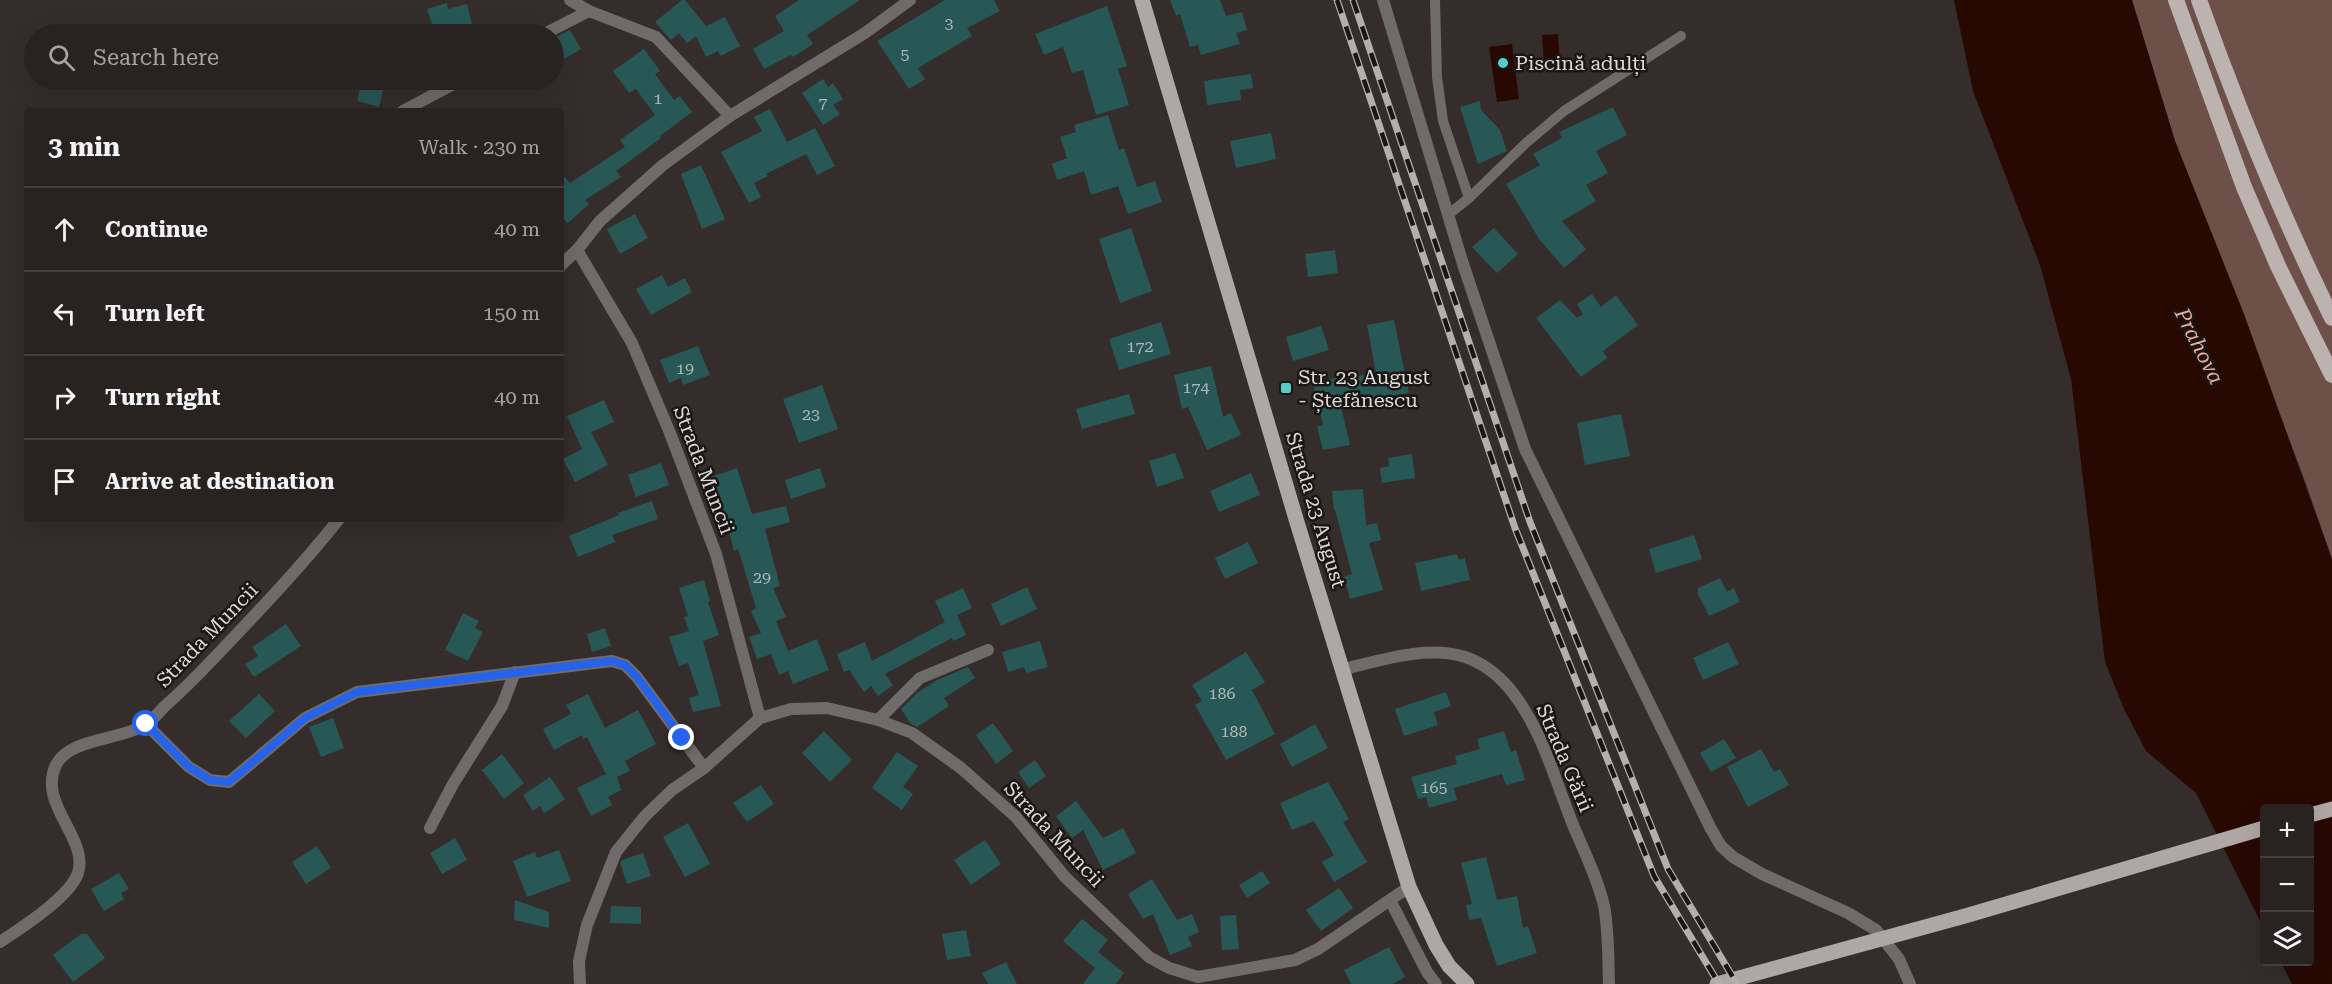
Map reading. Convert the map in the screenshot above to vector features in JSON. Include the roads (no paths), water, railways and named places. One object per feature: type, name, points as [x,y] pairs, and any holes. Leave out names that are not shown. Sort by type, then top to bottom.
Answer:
[{"type":"highway","points":[[2176,0],[2244,187],[2278,266],[2332,375]]},
{"type":"highway","points":[[2199,0],[2269,183],[2332,318]]},
{"type":"main road","name":"Strada 23 August","points":[[1142,0],[1409,887],[1436,945],[1449,966],[1467,984]]},
{"type":"main road","points":[[2314,814],[2332,809]]},
{"type":"main road","points":[[1717,984],[1965,916],[2260,829]]},
{"type":"street","points":[[570,0],[589,11],[656,38],[730,116]]},
{"type":"street","points":[[564,262],[600,221],[663,165],[730,116],[865,33],[910,0]]},
{"type":"street","points":[[1383,0],[1463,264],[1525,449],[1721,846],[1733,857],[1762,874],[1848,913],[1876,930],[1899,959],[1910,984]]},
{"type":"street","points":[[564,24],[589,11]]},
{"type":"street","points":[[409,108],[442,90]]},
{"type":"street","name":"Strada Muncii","points":[[577,250],[632,343],[670,433],[716,554],[760,718]]},
{"type":"street","name":"Strada Muncii","points":[[0,942],[39,915],[66,891],[78,873],[78,852],[54,800],[52,783],[56,765],[68,751],[129,732],[146,724],[186,687],[283,585],[336,522]]},
{"type":"street","points":[[878,720],[920,678],[988,650]]},
{"type":"street","name":"Strada Gării","points":[[1344,669],[1423,653],[1452,654],[1480,663],[1495,672],[1509,688],[1532,724],[1604,905],[1609,984]]},
{"type":"street","points":[[146,724],[189,767],[210,780],[229,782],[305,718],[357,692],[612,661],[625,665],[637,677],[704,768]]},
{"type":"street","points":[[430,828],[453,784],[502,706],[515,672]]},
{"type":"street","name":"Strada Muncii","points":[[580,984],[579,961],[586,925],[616,852],[645,816],[672,790],[704,768],[760,718],[791,709],[827,708],[878,720],[912,734],[961,768],[1016,817],[1065,877],[1149,957],[1169,968],[1198,977]]},
{"type":"street","name":"Strada Muncii","points":[[1186,984],[1198,977],[1295,960],[1318,950],[1409,887]]},
{"type":"street","points":[[1389,900],[1427,972],[1436,984]]},
{"type":"lane","points":[[1435,0],[1437,77],[1443,121],[1469,198]]},
{"type":"lane","points":[[1449,214],[1564,111],[1681,36]]},
{"type":"water","name":"Prahova","points":[[1954,0],[2132,0],[2175,141],[2244,314],[2332,559],[2332,984],[2292,984],[2283,966],[2314,966],[2314,804],[2260,804],[2260,921],[2196,793],[2146,751],[2124,709],[2105,662],[2071,379],[2040,265],[1973,91]]},
{"type":"water","points":[[1558,34],[1560,64],[1544,65],[1542,35]]},
{"type":"water","points":[[1512,44],[1519,99],[1497,102],[1489,47]]},
{"type":"railway","points":[[1337,0],[1515,528],[1654,876],[1719,984]]},
{"type":"railway","points":[[1353,0],[1530,522],[1668,869],[1737,984]]},
{"type":"place","name":"Piscină adulți","points":[[1503,63]]},
{"type":"place","name":"Str. 23 August - Ștefănescu","points":[[1286,388]]}]
